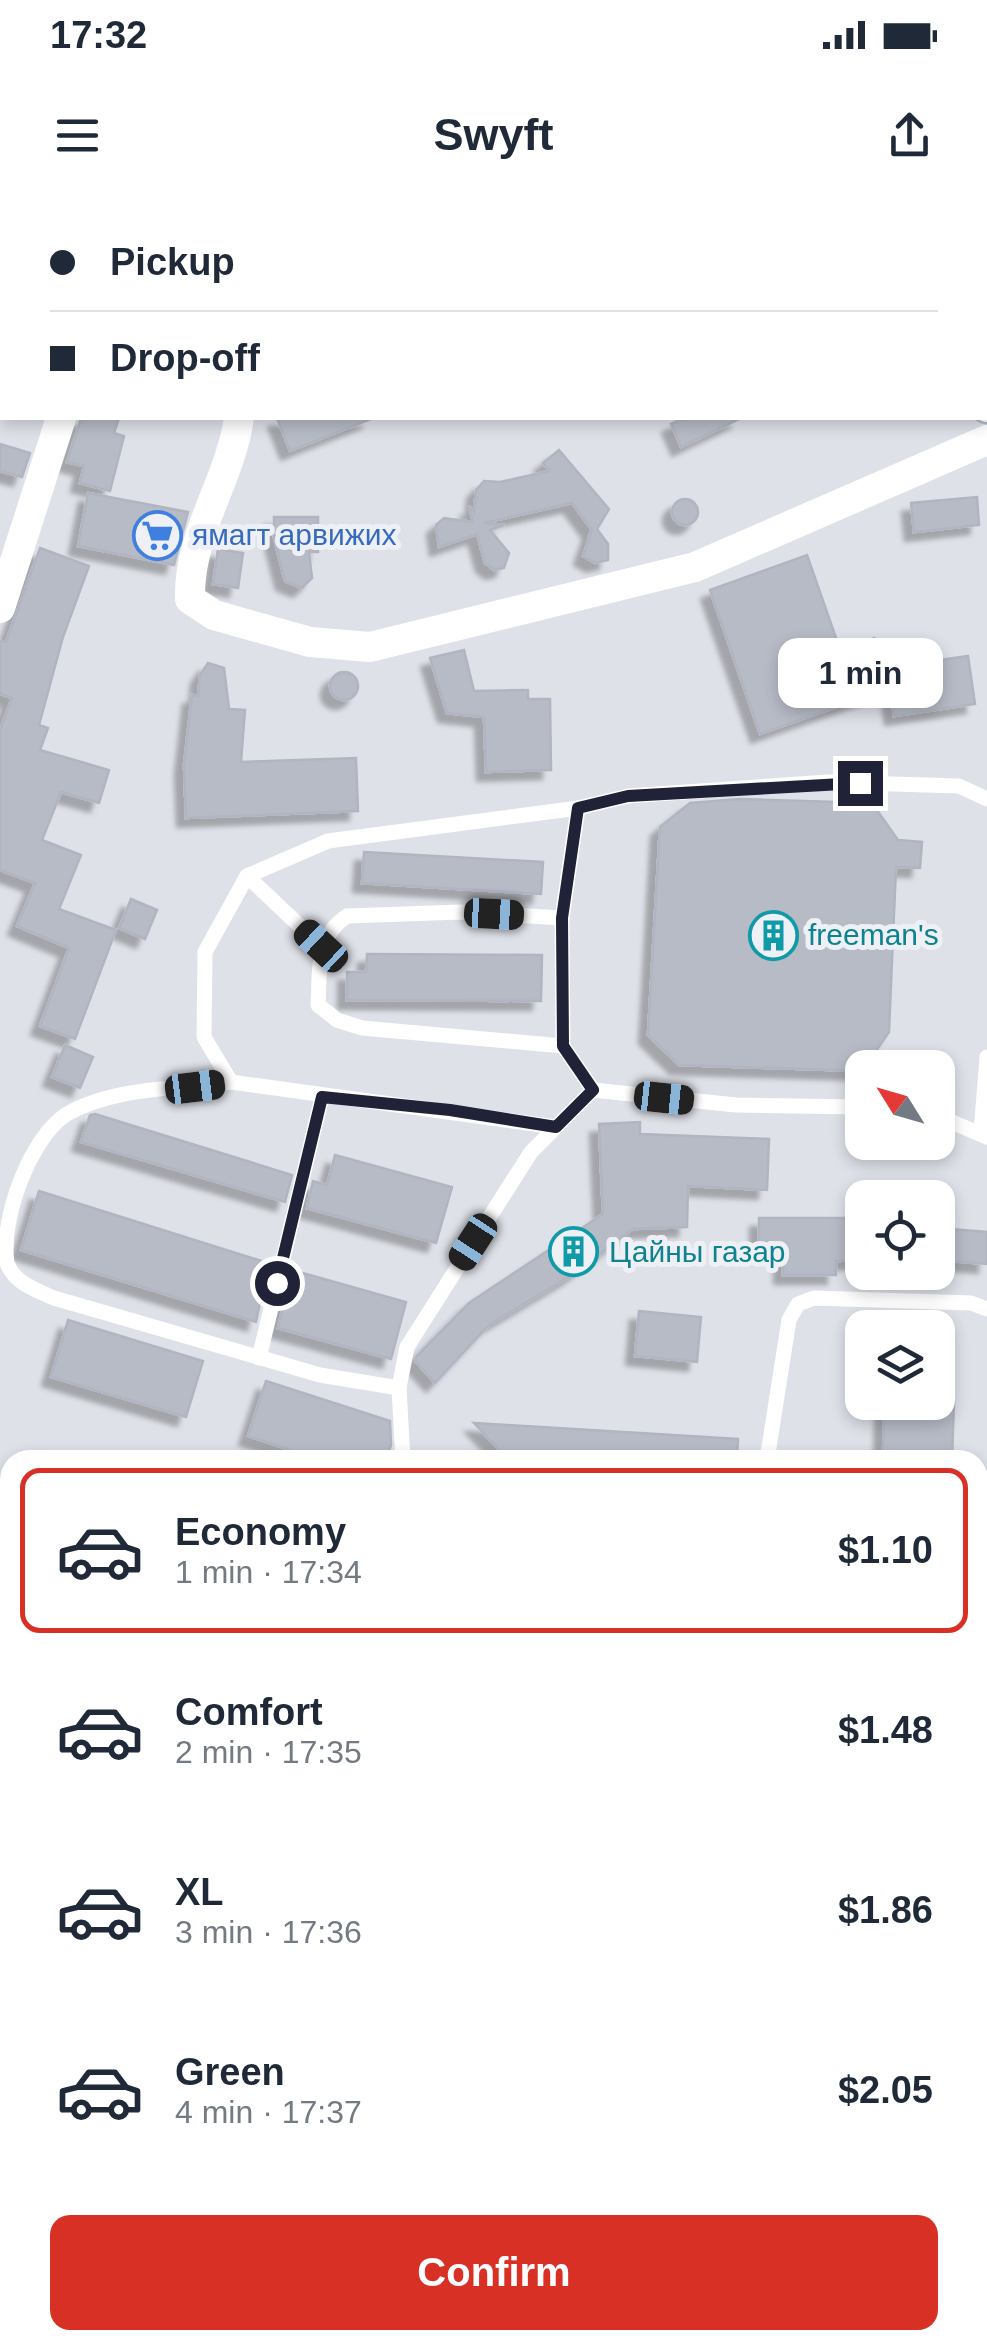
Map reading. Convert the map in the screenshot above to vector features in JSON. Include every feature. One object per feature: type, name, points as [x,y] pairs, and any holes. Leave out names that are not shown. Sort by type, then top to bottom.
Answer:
[{"type":"street","points":[[0,608],[60,420]]},
{"type":"street","points":[[239,420],[231,462],[211,502],[189,569],[190,599],[214,615],[310,642],[370,647],[694,567],[987,440]]},
{"type":"lane","points":[[231,1082],[204,1036],[205,952],[247,876],[328,841],[578,808],[628,796],[828,782],[959,786],[987,799]]},
{"type":"lane","points":[[578,808],[562,918],[563,1046],[593,1090],[736,1105],[845,1107]]},
{"type":"lane","points":[[247,876],[321,946]]},
{"type":"lane","points":[[562,918],[460,912],[347,916],[332,926],[321,946],[318,1005],[337,1020],[362,1028],[563,1046]]},
{"type":"lane","points":[[955,1123],[984,1134],[987,1057]]},
{"type":"lane","points":[[399,1388],[320,1375],[258,1358],[54,1298],[23,1284],[7,1264],[5,1250],[12,1191],[34,1150],[63,1116],[123,1095],[231,1082],[556,1127]]},
{"type":"lane","points":[[403,1450],[399,1388],[407,1347],[531,1152],[593,1090]]},
{"type":"lane","points":[[258,1358],[322,1097]]},
{"type":"lane","points":[[768,1450],[788,1320],[798,1304],[814,1298],[971,1304],[987,1309]]},
{"type":"building","points":[[80,420],[118,420],[114,433],[124,436],[110,491],[80,483],[84,466],[67,462]]},
{"type":"building","points":[[278,420],[368,420],[290,451]]},
{"type":"building","points":[[680,420],[737,420],[681,447],[671,424]]},
{"type":"building","points":[[0,444],[30,453],[22,477],[0,471]]},
{"type":"building","points":[[559,450],[609,509],[597,529],[608,544],[608,560],[595,563],[583,556],[592,530],[572,503],[484,523],[504,525],[490,530],[509,553],[504,568],[494,570],[485,563],[477,534],[439,547],[436,525],[444,518],[473,522],[469,506],[474,512],[476,490],[484,481],[500,482],[549,471],[543,463]]},
{"type":"building","points":[[88,493],[188,512],[174,565],[78,546]]},
{"type":"building","points":[[977,497],[979,525],[914,532],[911,503]]},
{"type":"building","points":[[685,499],[694,503],[698,512],[694,521],[685,525],[676,521],[672,512],[676,503]]},
{"type":"building","points":[[274,517],[318,517],[318,552],[309,552],[312,578],[302,588],[285,581],[274,538]]},
{"type":"building","points":[[40,548],[89,566],[63,637],[39,725],[48,728],[40,750],[109,770],[99,803],[61,792],[42,840],[81,855],[59,909],[116,930],[75,1039],[40,1026],[69,948],[17,926],[35,883],[0,870],[0,730],[12,698],[0,694],[0,641],[6,642]]},
{"type":"building","points":[[218,549],[243,553],[238,588],[213,584]]},
{"type":"building","points":[[807,555],[843,658],[874,638],[888,647],[893,667],[968,656],[975,704],[894,716],[890,688],[760,734],[710,590]]},
{"type":"building","points":[[464,650],[474,691],[528,690],[528,699],[550,699],[551,770],[486,772],[484,717],[447,713],[430,658]]},
{"type":"building","points":[[208,663],[224,668],[229,709],[245,710],[241,762],[356,758],[358,811],[186,818],[184,765],[192,695],[198,696],[200,675]]},
{"type":"building","points":[[344,672],[354,676],[358,686],[354,696],[344,700],[334,696],[330,686],[334,676]]},
{"type":"building","name":"freeman's","points":[[740,799],[872,803],[898,840],[922,842],[920,868],[896,867],[889,1032],[877,1050],[845,1050],[845,1070],[679,1065],[648,1035],[660,827],[690,803]]},
{"type":"building","points":[[364,852],[543,862],[541,894],[362,883]]},
{"type":"building","points":[[131,899],[157,910],[145,939],[119,928]]},
{"type":"building","points":[[367,954],[542,955],[541,1001],[347,1000],[347,972],[366,972]]},
{"type":"building","points":[[65,1045],[93,1057],[80,1088],[52,1077]]},
{"type":"building","points":[[90,1115],[292,1175],[285,1202],[81,1142]]},
{"type":"building","name":"Цайны газар","points":[[640,1122],[640,1134],[769,1139],[767,1190],[688,1186],[687,1227],[633,1229],[572,1275],[489,1325],[435,1383],[416,1357],[469,1303],[603,1214],[599,1124]]},
{"type":"building","points":[[335,1155],[452,1187],[436,1243],[307,1208],[313,1181],[327,1185]]},
{"type":"building","points":[[39,1191],[268,1263],[256,1322],[21,1250]]},
{"type":"building","points":[[759,1218],[845,1218],[845,1261],[836,1261],[836,1275],[783,1275],[783,1252],[759,1252]]},
{"type":"building","points":[[955,1229],[987,1232],[987,1264],[955,1261]]},
{"type":"building","points":[[292,1270],[406,1302],[391,1359],[278,1328]]},
{"type":"building","points":[[639,1311],[701,1317],[697,1362],[635,1356]]},
{"type":"building","points":[[68,1320],[203,1361],[186,1417],[51,1377]]},
{"type":"building","points":[[266,1381],[390,1421],[391,1445],[389,1450],[291,1450],[248,1436]]},
{"type":"building","points":[[884,1420],[953,1420],[952,1450],[883,1450]]},
{"type":"building","points":[[474,1423],[738,1439],[737,1450],[500,1450]]},
{"type":"place","name":"ямагт арвижих","points":[[157,535]]},
{"type":"place","name":"freeman's","points":[[773,935]]},
{"type":"place","name":"Цайны газар","points":[[574,1252]]},
{"type":"route","points":[[277,1283],[322,1097],[450,1110],[556,1127],[593,1090],[563,1046],[562,918],[578,808],[628,796],[860,783]]}]
